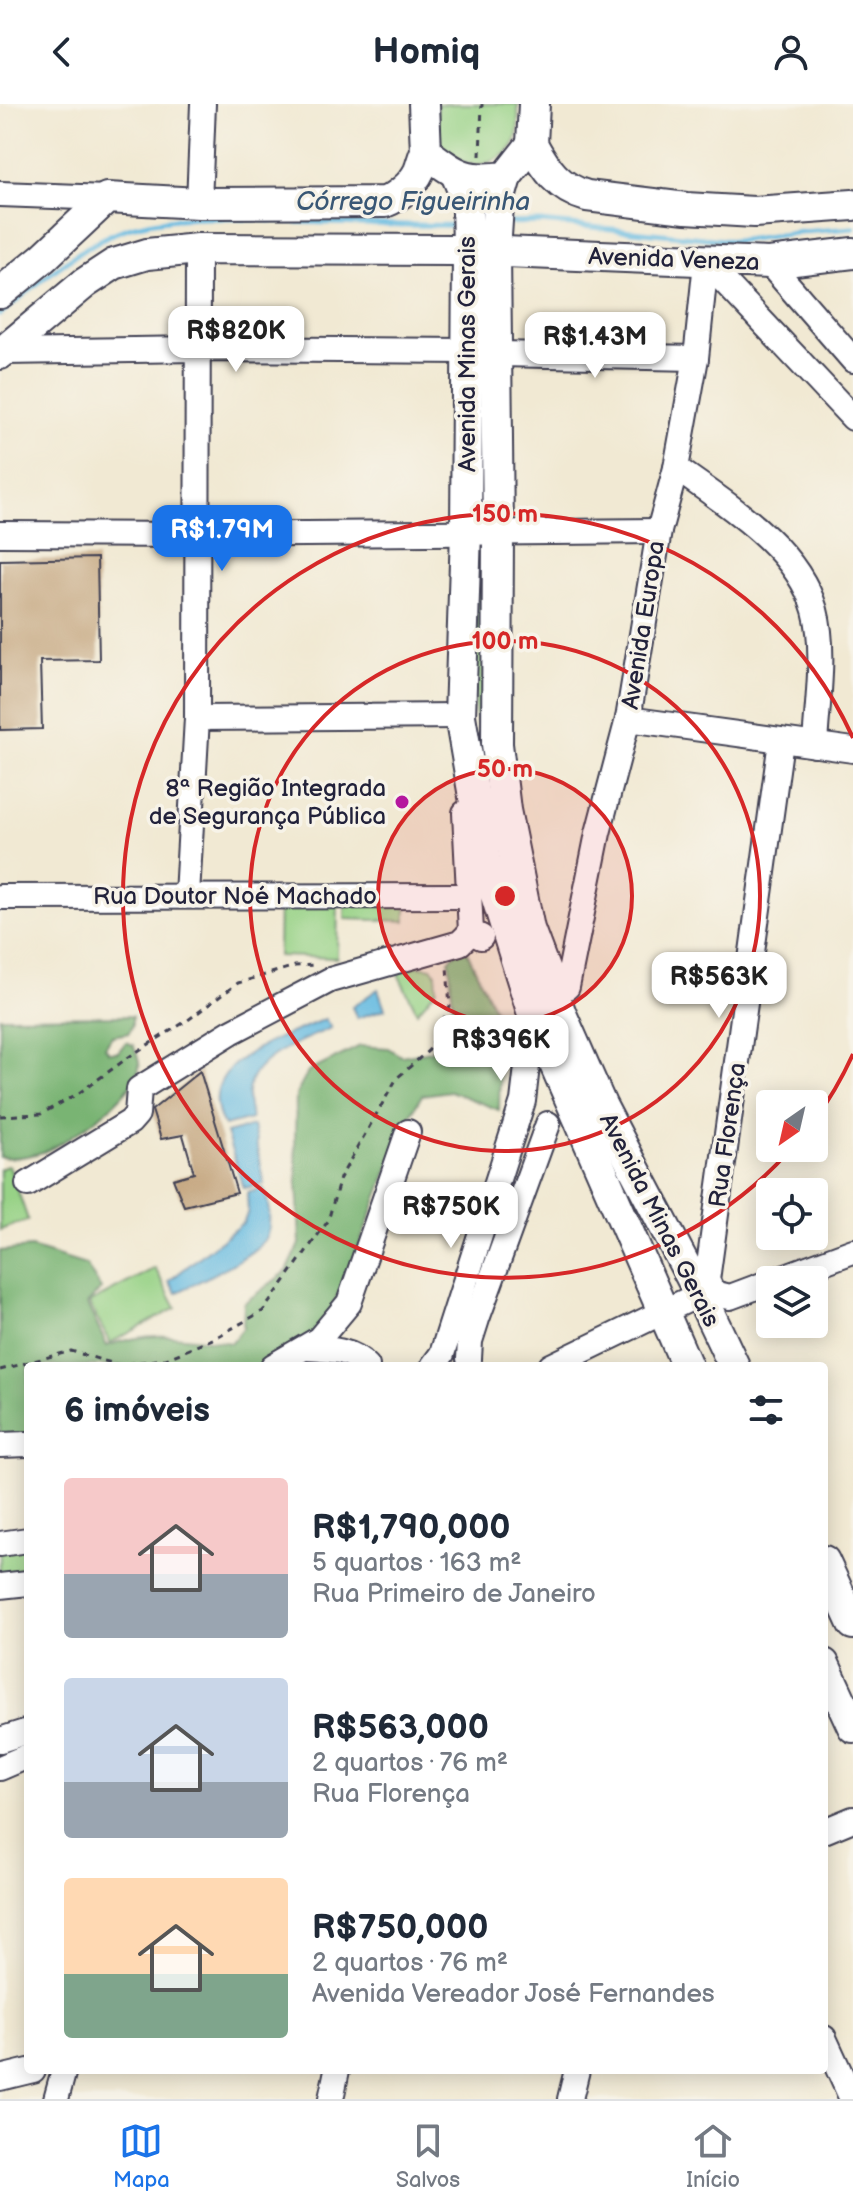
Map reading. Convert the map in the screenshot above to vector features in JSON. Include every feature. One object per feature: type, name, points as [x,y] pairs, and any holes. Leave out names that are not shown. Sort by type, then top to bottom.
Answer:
[{"type":"main road","points":[[0,293],[107,198],[199,203],[385,202],[396,198],[418,172],[426,152],[424,104]]},
{"type":"main road","points":[[426,152],[481,185],[532,144],[534,104]]},
{"type":"main road","name":"Avenida Veneza","points":[[532,144],[551,177],[575,193],[587,196],[686,208],[754,212],[853,205]]},
{"type":"main road","name":"Avenida Minas Gerais","points":[[481,185],[481,352],[466,531],[461,722],[485,860],[533,1014],[685,1362]]},
{"type":"main road","name":"Avenida Veneza","points":[[2,353],[85,283],[114,264],[147,254],[198,249],[481,251],[769,263],[853,253]]},
{"type":"main road","name":"Avenida Minas Gerais","points":[[481,352],[498,532],[497,744],[505,810],[529,929],[555,1000],[602,1107],[705,1292],[732,1362]]},
{"type":"main road","points":[[828,1570],[853,1624]]},
{"type":"main road","points":[[828,1674],[853,1727]]},
{"type":"street","points":[[199,203],[203,104]]},
{"type":"street","points":[[0,194],[107,198]]},
{"type":"street","points":[[187,895],[197,718],[198,249]]},
{"type":"street","points":[[706,262],[853,418]]},
{"type":"street","name":"Avenida Europa","points":[[567,987],[598,833],[628,719],[659,531],[676,468],[696,358],[706,262]]},
{"type":"street","points":[[769,263],[852,359],[832,363],[823,373],[820,383]]},
{"type":"street","points":[[2,353],[197,349],[696,358]]},
{"type":"street","points":[[676,468],[759,532],[788,561],[807,590],[815,611],[819,638],[815,745]]},
{"type":"street","points":[[0,534],[659,531]]},
{"type":"street","points":[[197,718],[461,722]]},
{"type":"street","points":[[628,719],[853,750]]},
{"type":"street","name":"Avenida Minas Gerais","points":[[461,722],[470,896],[464,940]]},
{"type":"street","name":"Rua Florença","points":[[705,1292],[781,741]]},
{"type":"street","name":"Rua Doutor Noé Machado","points":[[0,897],[470,896]]},
{"type":"street","points":[[28,1184],[130,1122],[137,1114],[139,1089],[231,1032],[330,980],[464,940]]},
{"type":"street","points":[[533,1014],[523,1101],[437,1360],[471,1362],[470,1341],[477,1319],[548,1124]]},
{"type":"street","points":[[363,1362],[349,1331],[349,1303],[408,1132]]},
{"type":"street","points":[[813,1266],[853,1251]]},
{"type":"street","points":[[560,1362],[705,1292],[730,1297],[756,1287]]},
{"type":"street","points":[[280,1362],[319,1339],[349,1303]]},
{"type":"street","points":[[305,1348],[332,1349],[363,1362]]},
{"type":"street","points":[[0,1445],[24,1444]]},
{"type":"street","points":[[0,1544],[24,1541]]},
{"type":"street","points":[[0,1586],[24,1583]]},
{"type":"street","points":[[0,1740],[24,1732]]},
{"type":"street","points":[[0,1768],[24,1758]]},
{"type":"street","points":[[828,1829],[853,1819]]},
{"type":"street","points":[[828,2050],[852,2099]]},
{"type":"street","points":[[0,2078],[24,2072]]},
{"type":"street","points":[[56,2099],[63,2074]]},
{"type":"street","points":[[331,2099],[336,2074]]},
{"type":"street","points":[[570,2099],[576,2074]]},
{"type":"path","points":[[481,185],[482,104]]},
{"type":"path","points":[[142,1362],[166,1359],[215,1338],[263,1311],[328,1221],[340,1178],[397,1078],[429,1050],[450,1006],[449,976],[464,940]]},
{"type":"path","points":[[0,1116],[41,1114],[79,1093],[238,983],[295,966],[318,965],[345,975]]},
{"type":"path","points":[[30,1362],[71,1351],[108,1362]]},
{"type":"path","points":[[0,1370],[24,1364]]},
{"type":"green space","points":[[437,104],[518,104],[517,138],[500,158],[478,164],[460,160],[437,143]]},
{"type":"green space","points":[[478,541],[486,541],[483,745],[475,711]]},
{"type":"green space","points":[[279,901],[338,902],[337,958],[278,956]]},
{"type":"green space","points":[[345,903],[406,905],[406,921],[345,919]]},
{"type":"green space","points":[[464,945],[501,1024],[499,1110],[450,1091],[422,1095],[405,1125],[349,1272],[329,1313],[309,1338],[268,1362],[24,1362],[24,1437],[0,1440],[0,1251],[31,1248],[86,1265],[101,1289],[87,1304],[107,1346],[154,1336],[231,1343],[243,1328],[244,1303],[287,1271],[300,1244],[296,1095],[308,1072],[360,1046],[388,1048],[401,1056],[431,1051],[453,1008],[449,960]]},
{"type":"green space","points":[[411,965],[431,968],[436,973],[437,989],[417,1012],[398,974]]},
{"type":"green space","points":[[132,1016],[129,1033],[112,1036],[105,1047],[109,1052],[118,1052],[126,1042],[133,1045],[139,1065],[135,1079],[126,1092],[99,1117],[54,1147],[27,1156],[0,1157],[0,1017]]},
{"type":"green space","points":[[9,1165],[28,1220],[0,1230],[0,1169]]},
{"type":"green space","points":[[155,1268],[176,1308],[110,1343],[89,1303]]},
{"type":"green space","points":[[24,1541],[24,1583],[0,1586],[0,1544]]},
{"type":"water","points":[[378,989],[385,1009],[357,1018],[352,1007]]},
{"type":"water","points":[[325,1019],[331,1028],[293,1044],[258,1069],[248,1093],[251,1119],[224,1126],[217,1104],[219,1085],[230,1069],[265,1044]]},
{"type":"water","points":[[253,1126],[264,1184],[244,1188],[226,1133]]},
{"type":"water","points":[[263,1188],[269,1219],[268,1231],[261,1244],[239,1260],[176,1293],[169,1281],[244,1222],[248,1211],[247,1193]]},
{"type":"building","points":[[97,558],[99,660],[40,661],[42,729],[0,730],[0,560]]},
{"type":"building","points":[[200,1071],[237,1193],[184,1206],[173,1179],[194,1173],[183,1135],[161,1139],[152,1110]]},
{"type":"waterway","name":"Córrego Figueirinha","points":[[0,314],[79,252],[108,236],[152,222],[228,218],[458,225]]},
{"type":"waterway","name":"Córrego Figueirinha","points":[[508,223],[540,222],[735,241],[853,228]]},
{"type":"place","name":"8ª Região Integrada de Segurança Pública","points":[[402,802]]}]
